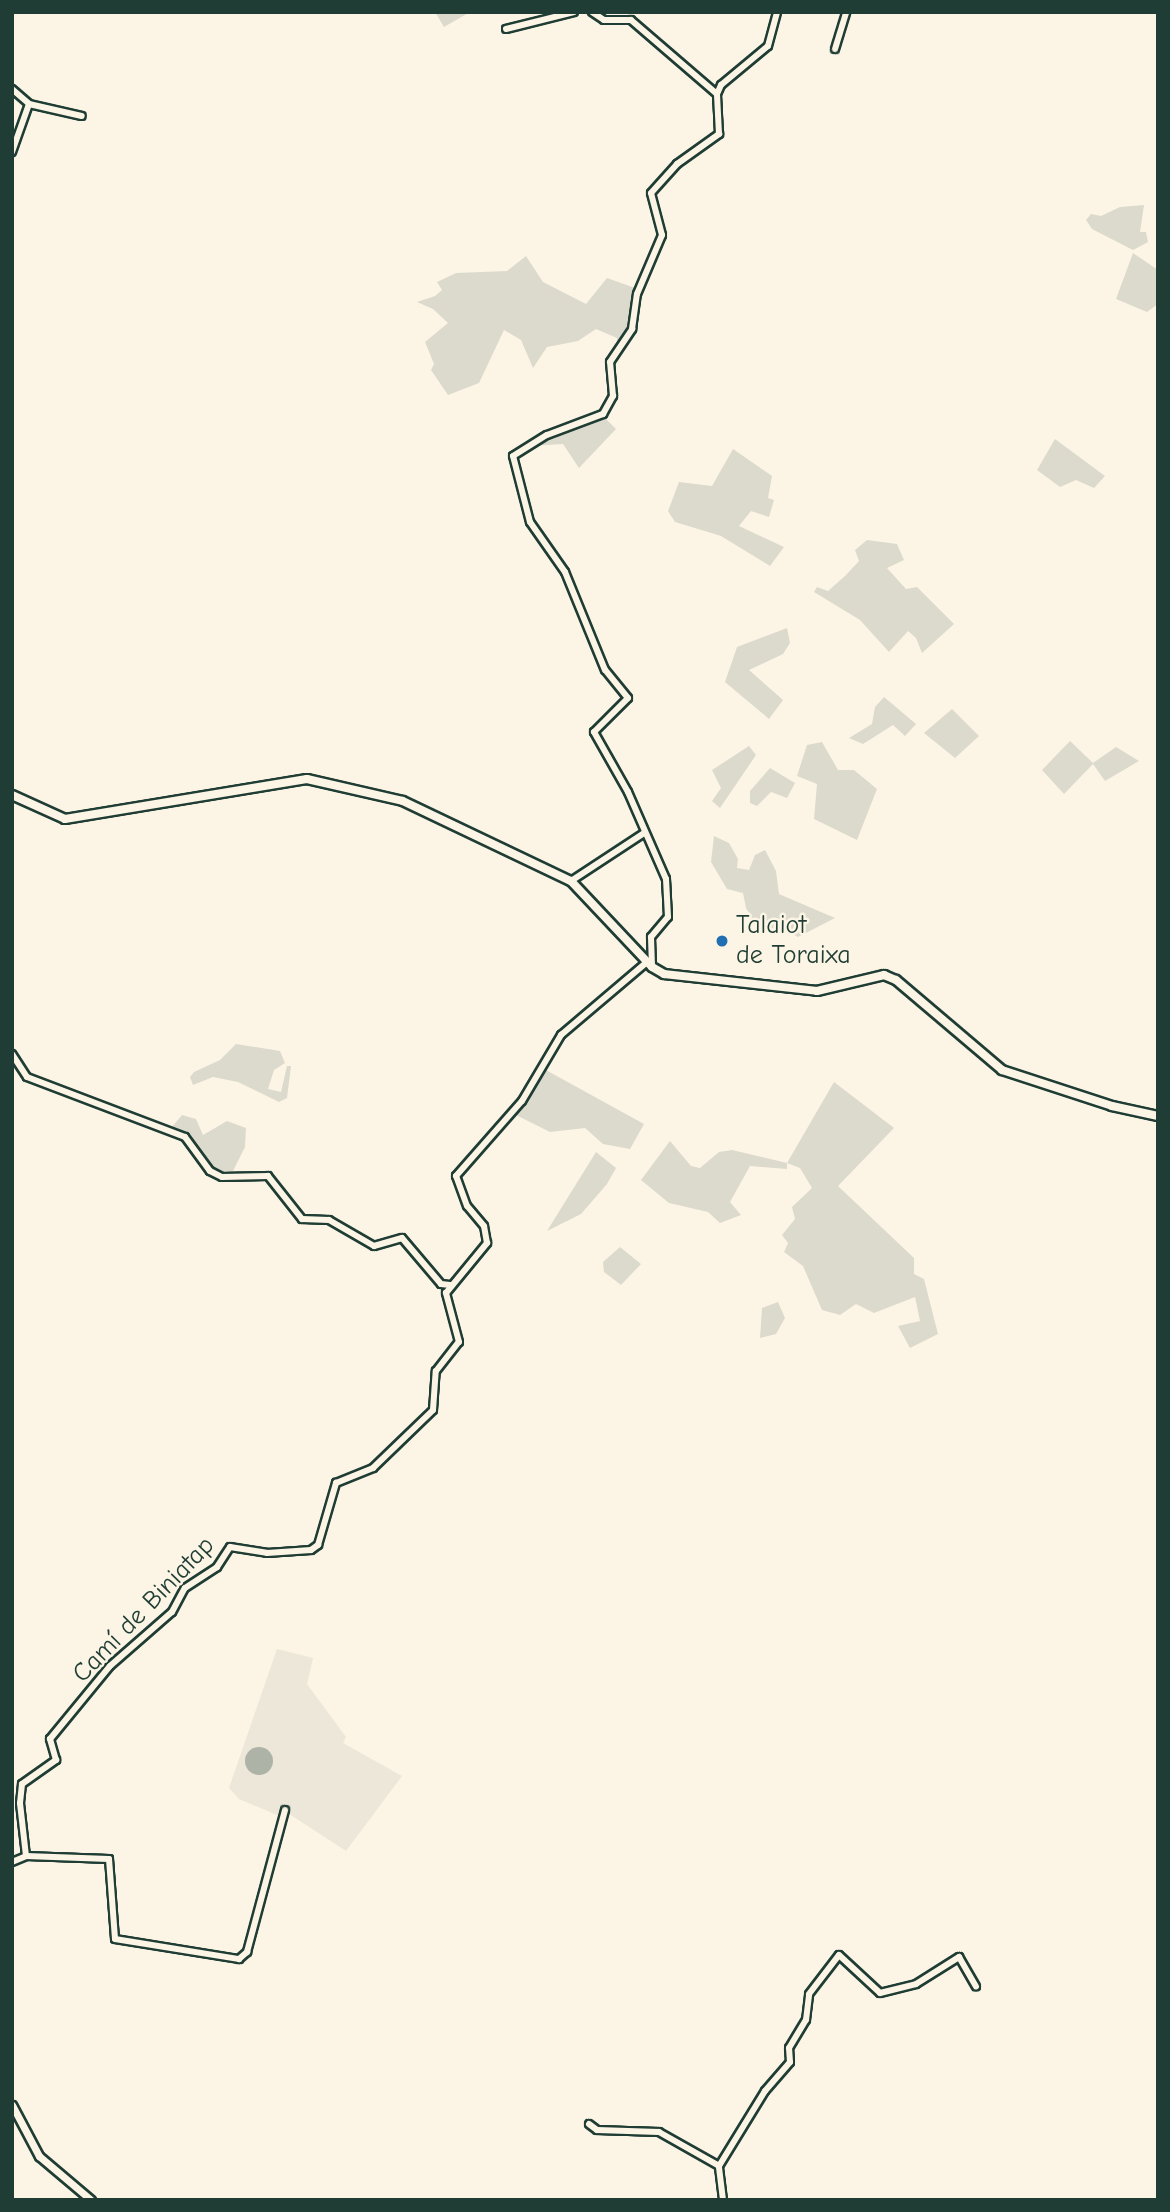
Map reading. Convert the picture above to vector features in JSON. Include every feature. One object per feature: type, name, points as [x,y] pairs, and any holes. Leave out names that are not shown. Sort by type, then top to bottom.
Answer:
[{"type":"main road","points":[[12,795],[65,819],[307,779],[430,810],[571,881],[649,965],[675,977],[817,991],[884,975],[896,980],[1002,1070],[1112,1106],[1158,1116]]},
{"type":"street","points":[[506,29],[574,12]]},
{"type":"street","points":[[12,1054],[27,1077],[185,1137],[210,1171],[222,1177],[268,1176],[302,1219],[329,1220],[374,1246],[402,1238],[441,1284],[450,1286],[487,1243],[484,1226],[467,1206],[456,1176],[522,1101],[561,1035],[649,965],[651,937],[663,923],[670,902],[666,879],[628,792],[594,732],[628,698],[606,670],[565,572],[530,522],[513,456],[547,435],[603,414],[613,396],[610,362],[632,329],[637,294],[662,235],[651,193],[677,163],[719,134],[717,94],[728,78],[768,46],[777,12]]},
{"type":"street","points":[[835,49],[846,12]]},
{"type":"street","points":[[594,13],[604,20],[631,20],[717,94]]},
{"type":"street","points":[[12,89],[29,104],[82,116]]},
{"type":"street","points":[[12,152],[29,104]]},
{"type":"street","points":[[571,881],[644,832]]},
{"type":"street","name":"Camí de Biniatap","points":[[26,1856],[19,1803],[22,1784],[56,1760],[50,1739],[110,1666],[172,1612],[185,1588],[217,1567],[230,1547],[267,1553],[310,1550],[318,1545],[336,1483],[373,1468],[433,1410],[436,1371],[459,1342],[446,1293],[450,1286]]},
{"type":"street","points":[[12,1862],[26,1856],[108,1859],[113,1933],[122,1943],[239,1959],[247,1952],[285,1810]]},
{"type":"street","points":[[723,2200],[719,2166],[765,2091],[790,2062],[789,2048],[806,2020],[809,1994],[839,1955],[880,1993],[916,1984],[959,1957],[976,1987]]},
{"type":"street","points":[[12,2105],[39,2156],[91,2200]]},
{"type":"street","points":[[589,2124],[597,2130],[659,2132],[719,2166]]},
{"type":"shaded area","points":[[435,12],[470,12],[444,27]]},
{"type":"shaded area","points":[[1144,205],[1140,232],[1146,232],[1148,242],[1133,250],[1092,229],[1086,220],[1091,214],[1101,216],[1120,207]]},
{"type":"shaded area","points":[[1133,253],[1158,270],[1158,304],[1147,312],[1116,299]]},
{"type":"shaded area","points":[[526,256],[543,282],[586,304],[607,278],[635,288],[628,333],[617,349],[617,338],[596,329],[578,341],[547,347],[533,368],[521,340],[504,330],[479,383],[448,395],[431,370],[434,364],[425,342],[448,323],[433,309],[417,302],[435,296],[442,290],[437,282],[456,273],[507,271]]},
{"type":"shaded area","points":[[603,416],[616,429],[579,468],[563,444],[530,446]]},
{"type":"shaded area","points":[[1055,439],[1105,476],[1094,488],[1076,480],[1060,487],[1037,470]]},
{"type":"shaded area","points":[[733,449],[772,476],[768,498],[774,500],[769,517],[751,511],[739,526],[784,547],[770,566],[721,536],[675,522],[668,511],[679,482],[712,486]]},
{"type":"shaded area","points":[[867,540],[897,544],[904,560],[887,568],[906,589],[917,587],[954,624],[922,653],[916,638],[908,631],[889,652],[860,620],[814,592],[817,587],[828,591],[845,576],[859,561],[855,550]]},
{"type":"shaded area","points":[[787,628],[790,643],[783,654],[749,670],[783,700],[769,719],[725,682],[737,647]]},
{"type":"shaded area","points":[[884,697],[916,724],[905,736],[893,725],[863,744],[849,738],[872,724],[875,707]]},
{"type":"shaded area","points":[[952,709],[979,736],[955,758],[924,733]]},
{"type":"shaded area","points":[[1070,741],[1093,763],[1116,747],[1139,761],[1105,781],[1093,764],[1064,794],[1042,770]]},
{"type":"shaded area","points":[[822,742],[838,770],[854,770],[877,789],[857,840],[814,819],[817,784],[797,776],[807,745]]},
{"type":"shaded area","points":[[749,746],[756,755],[720,808],[712,801],[721,788],[712,770]]},
{"type":"shaded area","points":[[770,768],[795,783],[787,798],[771,792],[757,806],[750,803],[750,791]]},
{"type":"shaded area","points":[[714,836],[729,843],[738,859],[737,868],[749,870],[755,855],[765,850],[776,871],[779,894],[835,918],[798,937],[782,928],[758,928],[746,908],[743,893],[727,889],[711,862]]},
{"type":"shaded area","points":[[236,1044],[280,1051],[285,1063],[274,1070],[268,1089],[281,1092],[287,1066],[291,1066],[287,1098],[279,1102],[238,1082],[213,1077],[193,1085],[190,1077],[194,1072],[220,1060]]},
{"type":"shaded area","points":[[544,1069],[644,1124],[630,1149],[603,1144],[585,1128],[550,1132],[516,1115]]},
{"type":"shaded area","points":[[834,1082],[894,1128],[838,1186],[914,1258],[914,1274],[924,1279],[938,1334],[910,1348],[898,1326],[920,1321],[915,1297],[874,1313],[856,1304],[840,1315],[822,1310],[803,1266],[784,1252],[788,1243],[782,1235],[795,1219],[792,1207],[812,1188],[800,1168],[787,1163]]},
{"type":"shaded area","points":[[182,1115],[196,1119],[203,1135],[227,1121],[246,1128],[245,1147],[231,1175],[211,1170],[187,1136],[171,1128]]},
{"type":"shaded area","points":[[670,1141],[691,1166],[700,1168],[719,1152],[732,1150],[787,1163],[787,1169],[750,1166],[730,1202],[741,1215],[720,1223],[708,1212],[669,1203],[641,1180]]},
{"type":"shaded area","points":[[596,1152],[616,1168],[607,1184],[581,1214],[547,1231]]},
{"type":"shaded area","points":[[620,1247],[641,1264],[621,1285],[604,1272],[603,1262]]},
{"type":"shaded area","points":[[778,1302],[785,1318],[776,1334],[760,1338],[762,1308]]},
{"type":"shaded area","points":[[277,1649],[313,1658],[307,1684],[346,1737],[343,1743],[402,1776],[346,1851],[280,1808],[277,1815],[239,1799],[229,1788]]},
{"type":"shaded area","points":[[259,1747],[269,1751],[273,1761],[269,1771],[259,1775],[249,1771],[245,1761],[249,1751]]},
{"type":"place","name":"Talaiot de Toraixa","points":[[722,941]]}]
